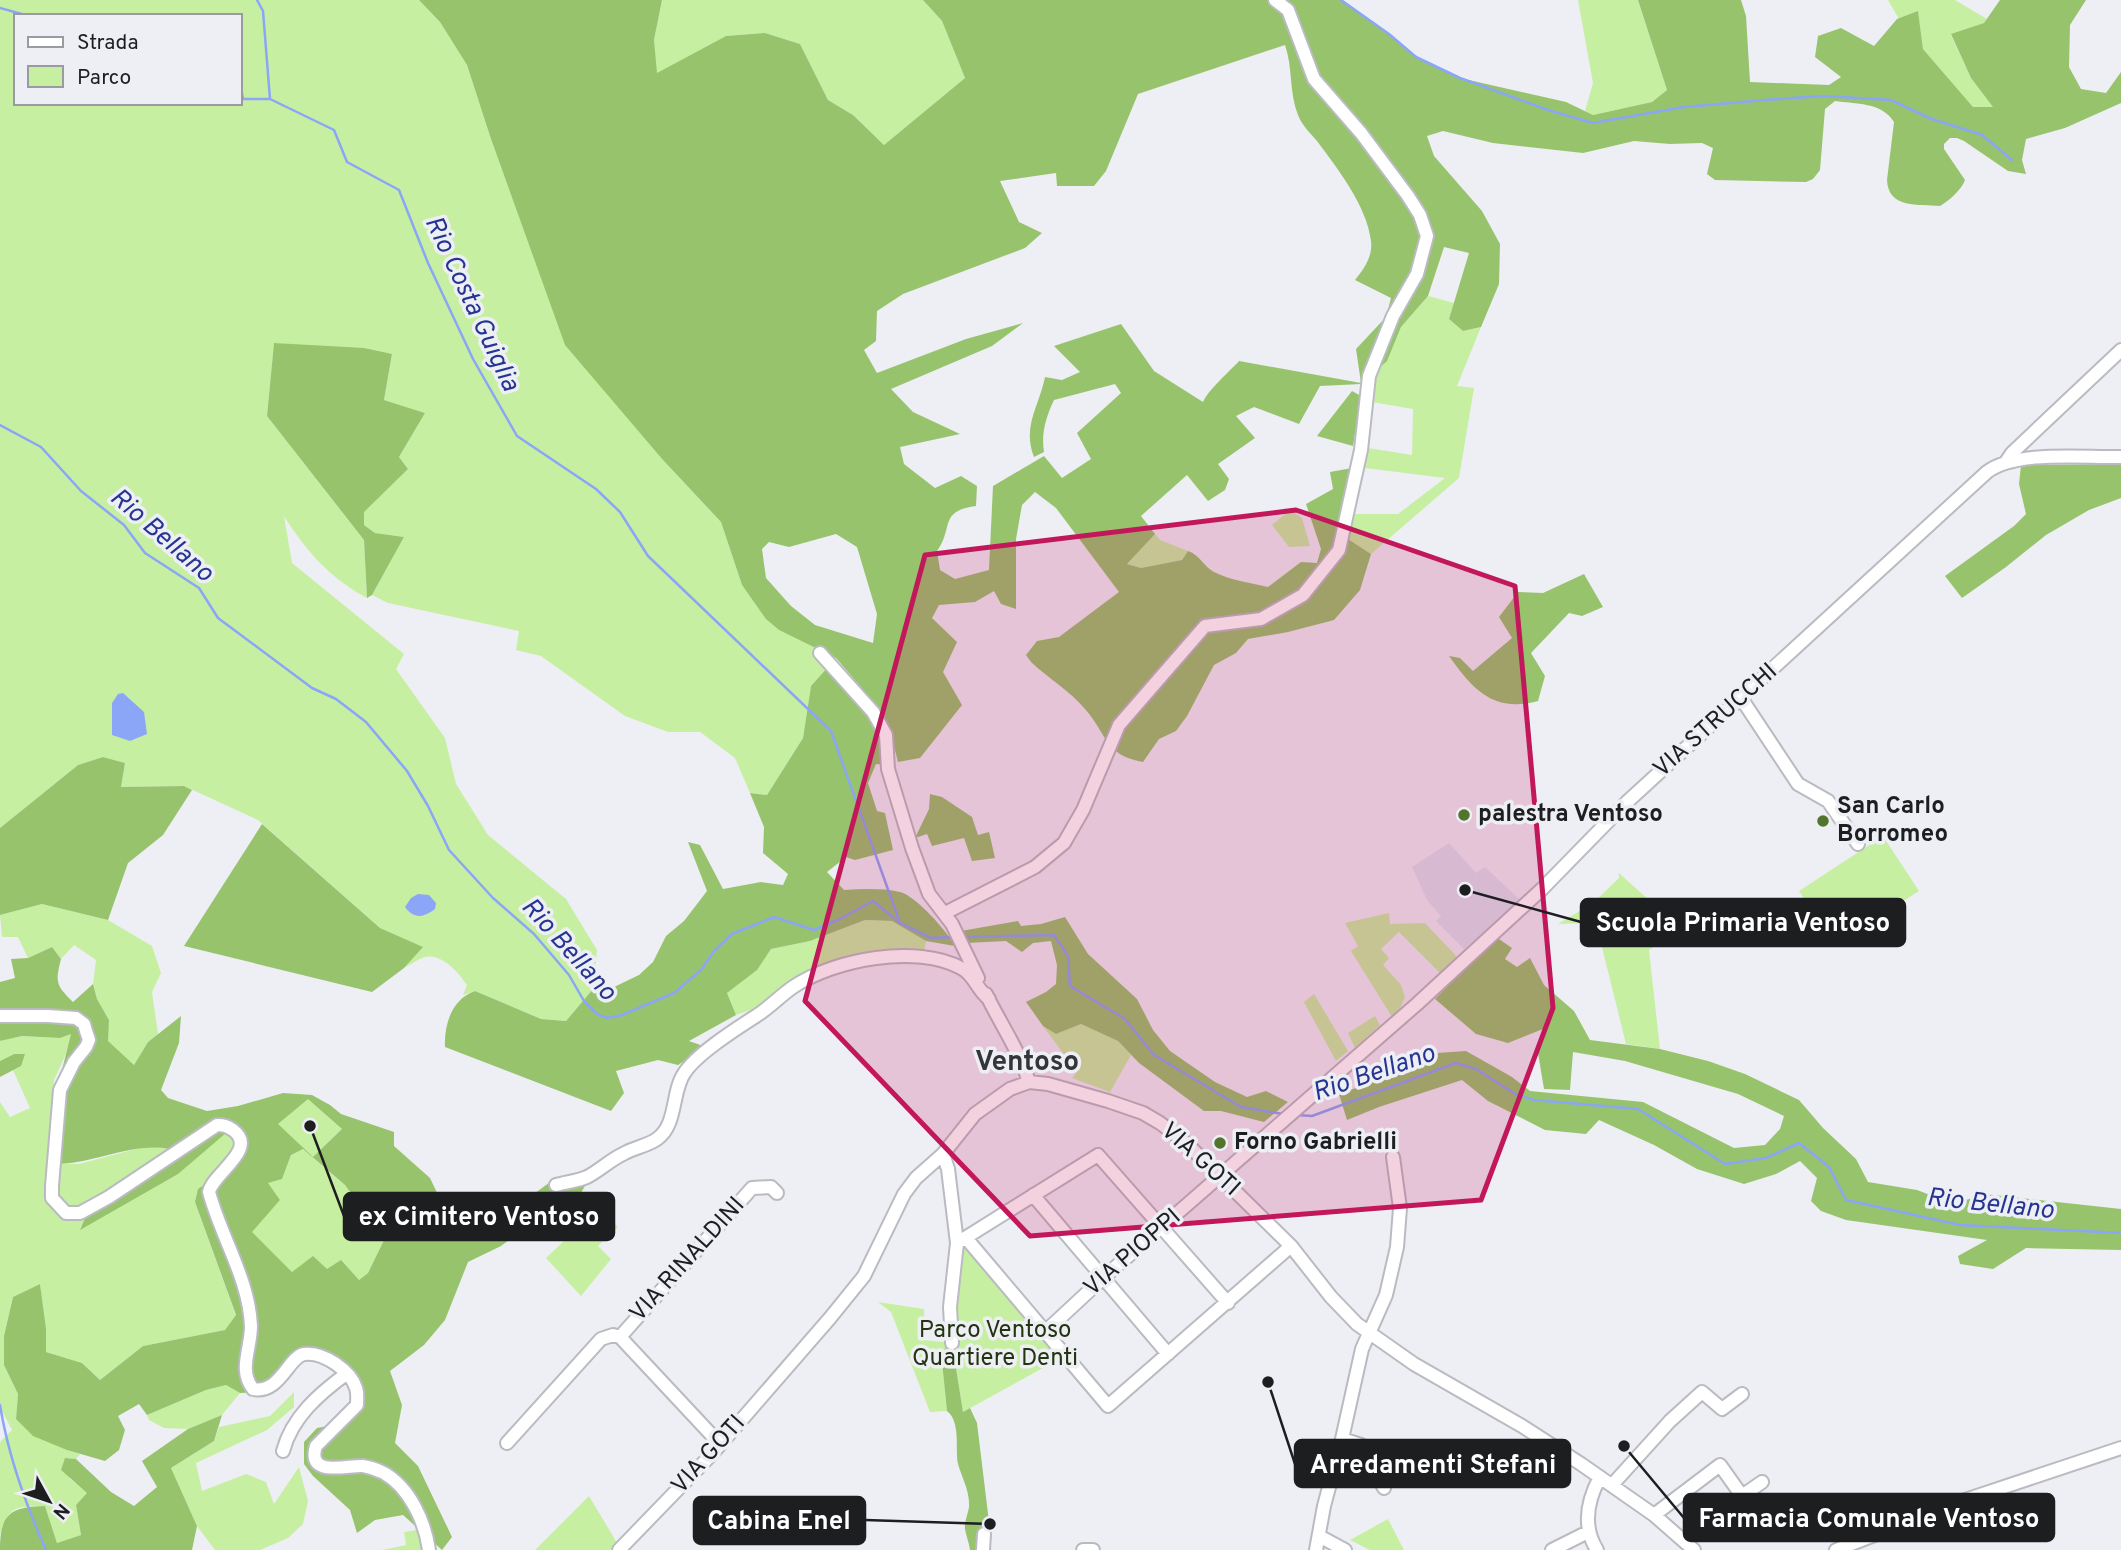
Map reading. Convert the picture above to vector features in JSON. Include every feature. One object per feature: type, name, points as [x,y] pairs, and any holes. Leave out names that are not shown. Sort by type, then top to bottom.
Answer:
[{"type":"street","points":[[945,913],[1035,867],[1064,843],[1083,810],[1119,724],[1205,626],[1261,619],[1303,595],[1339,550],[1361,450],[1369,376],[1393,316],[1417,274],[1427,236],[1420,215],[1408,196],[1362,133],[1314,79],[1288,10],[1275,0]]},
{"type":"street","points":[[2006,462],[2012,453],[2121,350]]},
{"type":"street","name":"VIA STRUCCHI","points":[[1220,1176],[1417,1004],[1529,901],[1627,802],[1987,472],[2006,462],[2025,458],[2121,457]]},
{"type":"street","points":[[820,653],[873,712],[886,735],[888,769],[912,848],[931,898],[945,913],[958,937],[1000,1023],[1024,1064],[1029,1082]]},
{"type":"street","points":[[1741,698],[1798,784],[1828,801],[1858,844]]},
{"type":"street","points":[[556,1185],[586,1177],[621,1155],[658,1138],[675,1105],[679,1081],[693,1062],[767,1009],[793,986],[824,972],[858,961],[888,956],[926,956],[966,971],[989,999]]},
{"type":"street","points":[[0,1016],[76,1018],[86,1031],[89,1040],[86,1047],[74,1062],[60,1090],[52,1198],[66,1213],[80,1213],[109,1197],[217,1125],[226,1125],[239,1135],[241,1142],[233,1161],[210,1185],[209,1192],[246,1297],[251,1327],[244,1372],[246,1380],[253,1389],[265,1388],[286,1372],[300,1356],[306,1354],[321,1357],[352,1379],[357,1391],[357,1405],[316,1446],[314,1452],[317,1462],[331,1468],[366,1466],[391,1478],[412,1502],[426,1530],[429,1550]]},
{"type":"street","name":"VIA GOTI","points":[[619,1550],[720,1444],[864,1276],[904,1194],[916,1178],[943,1154],[975,1114],[1010,1089],[1029,1082],[1048,1084],[1143,1113],[1160,1123],[1185,1142],[1291,1247],[1337,1304],[1368,1333],[1414,1364],[1522,1426],[1600,1477],[1654,1515],[1694,1550]]},
{"type":"street","points":[[943,1154],[962,1241],[950,1307],[952,1343]]},
{"type":"street","points":[[962,1241],[1098,1155],[1228,1303]]},
{"type":"street","points":[[1317,1550],[1324,1506],[1362,1349],[1386,1295],[1399,1233],[1400,1208],[1393,1157]]},
{"type":"street","name":"VIA PIOPPI","points":[[1046,1331],[1220,1176]]},
{"type":"street","name":"VIA RINALDINI","points":[[720,1444],[620,1337],[752,1188],[771,1187],[777,1193]]},
{"type":"street","points":[[1032,1195],[1168,1354]]},
{"type":"street","points":[[962,1241],[1046,1331],[1108,1406],[1291,1247]]},
{"type":"street","points":[[508,1443],[601,1339],[613,1335],[620,1337]]},
{"type":"street","points":[[283,1451],[287,1435],[318,1394],[346,1374]]},
{"type":"street","points":[[1612,1485],[1670,1421],[1702,1392],[1721,1409],[1742,1394]]},
{"type":"street","points":[[1342,1439],[1361,1445],[1384,1488]]},
{"type":"street","points":[[1836,1550],[1959,1502],[2121,1448]]},
{"type":"street","points":[[1654,1515],[1720,1465],[1742,1496],[1762,1482]]},
{"type":"street","points":[[1597,1550],[1588,1532],[1589,1504],[1600,1477]]},
{"type":"street","points":[[1552,1550],[1588,1532]]},
{"type":"street","points":[[983,1550],[984,1534]]},
{"type":"street","points":[[1319,1536],[1345,1550]]},
{"type":"street","points":[[1083,1550],[1093,1550]]},
{"type":"highlighted area","points":[[1296,510],[1515,586],[1553,1008],[1481,1200],[1030,1236],[805,1001],[925,555]]},
{"type":"shaded area","points":[[1449,843],[1476,873],[1485,867],[1519,899],[1519,902],[1464,949],[1436,921],[1441,916],[1427,900],[1412,867]]},
{"type":"green space","points":[[0,0],[419,0],[440,22],[467,65],[490,136],[663,460],[721,522],[742,585],[779,630],[836,658],[811,686],[803,738],[767,795],[750,793],[735,758],[700,732],[668,732],[625,716],[541,656],[516,650],[519,631],[388,603],[372,595],[404,537],[375,533],[364,525],[363,512],[408,469],[399,457],[425,413],[384,400],[392,355],[274,343],[267,416],[364,540],[367,598],[320,563],[284,516],[292,563],[404,654],[396,669],[445,738],[456,784],[488,835],[566,899],[597,950],[593,989],[566,1021],[541,1019],[475,991],[463,995],[467,985],[455,970],[438,958],[425,957],[404,968],[422,947],[380,928],[258,820],[184,786],[121,787],[125,763],[103,757],[78,765],[0,828]]},
{"type":"green space","points":[[419,0],[662,0],[654,40],[657,73],[726,36],[765,33],[800,44],[828,100],[853,115],[884,145],[965,78],[942,21],[923,0],[1341,0],[1416,57],[1460,78],[1566,102],[1593,115],[1652,102],[1667,90],[1638,0],[1741,0],[1746,16],[1750,82],[1829,85],[1841,77],[1815,57],[1818,36],[1841,28],[1874,46],[1897,19],[1918,11],[1923,49],[1973,107],[1993,107],[1971,78],[1951,34],[1984,23],[2000,0],[2086,0],[2070,25],[2069,67],[2081,89],[2106,93],[2121,72],[2121,103],[2065,128],[2026,139],[2022,160],[2026,174],[2008,171],[1964,141],[1950,138],[1944,144],[1944,149],[1965,180],[1955,194],[1940,206],[1914,205],[1893,196],[1887,180],[1894,122],[1883,111],[1859,104],[1835,101],[1825,109],[1820,170],[1813,179],[1806,182],[1715,180],[1707,174],[1713,148],[1702,143],[1634,141],[1583,153],[1493,143],[1443,131],[1427,136],[1434,156],[1482,211],[1500,244],[1499,284],[1481,327],[1463,331],[1449,319],[1469,253],[1444,247],[1428,296],[1401,327],[1387,361],[1361,384],[1320,386],[1299,424],[1254,407],[1236,416],[1255,438],[1218,464],[1229,479],[1225,490],[1208,501],[1187,475],[1141,516],[1155,534],[1127,564],[1141,568],[1182,560],[1188,551],[1214,572],[1268,587],[1301,562],[1317,563],[1321,549],[1306,504],[1333,489],[1330,472],[1352,468],[1348,539],[1371,554],[1360,590],[1334,620],[1248,639],[1236,653],[1214,665],[1176,731],[1159,739],[1143,762],[1130,759],[1108,743],[1079,702],[1026,655],[1037,641],[1059,637],[1119,592],[1056,508],[1035,492],[1022,505],[1016,539],[1016,609],[1001,604],[994,591],[975,602],[939,605],[932,618],[957,642],[943,672],[962,705],[920,758],[898,762],[882,712],[836,658],[779,630],[766,619],[742,585],[721,522],[663,460],[565,345],[467,65],[440,22]],"holes":[[[1285,45],[1293,98],[1299,118],[1350,188],[1364,214],[1371,252],[1365,267],[1355,280],[1391,298],[1386,317],[1356,349],[1361,383],[1239,361],[1203,402],[1154,371],[1121,324],[1054,346],[1080,372],[1062,380],[1045,377],[1031,426],[1034,457],[1044,452],[1045,425],[1054,400],[1115,384],[1121,393],[1077,433],[1091,459],[1062,478],[1044,456],[993,486],[989,570],[955,579],[940,570],[937,551],[951,516],[964,508],[976,506],[977,486],[961,476],[935,488],[904,464],[900,447],[960,434],[913,412],[891,389],[992,346],[1023,323],[966,339],[877,373],[864,350],[876,341],[877,311],[903,294],[1025,248],[1042,233],[1019,222],[1000,181],[1056,173],[1057,186],[1094,186],[1106,171],[1138,94]],[[836,534],[857,547],[877,614],[873,643],[815,625],[791,606],[766,578],[762,549],[769,542],[789,547]]]},
{"type":"green space","points":[[662,0],[923,0],[942,21],[965,78],[884,145],[853,115],[828,100],[800,44],[765,33],[726,36],[656,74],[654,40]]},
{"type":"green space","points":[[1578,0],[1638,0],[1667,90],[1652,102],[1593,115],[1585,111],[1593,83]]},
{"type":"green space","points":[[1888,0],[1955,0],[1987,19],[1984,23],[1951,35],[1971,78],[1994,107],[1973,107],[1923,49],[1918,12],[1899,19]]},
{"type":"green space","points":[[1428,296],[1454,303],[1449,319],[1463,331],[1481,327],[1457,386],[1474,388],[1459,478],[1371,554],[1348,539],[1354,514],[1398,514],[1445,478],[1365,468],[1368,448],[1412,455],[1413,409],[1372,402],[1374,372],[1387,360],[1401,327]]},
{"type":"green space","points":[[274,343],[364,348],[392,354],[384,400],[425,413],[399,457],[408,469],[364,512],[364,525],[375,533],[404,537],[372,595],[367,598],[364,540],[267,416]]},
{"type":"green space","points":[[1352,391],[1361,396],[1353,446],[1317,436]]},
{"type":"green space","points":[[2121,464],[2121,498],[2089,510],[2046,535],[1962,598],[1945,576],[2014,526],[2026,514],[2019,484],[2021,465]]},
{"type":"green space","points":[[1290,510],[1302,518],[1310,546],[1289,547],[1272,525]]},
{"type":"green space","points":[[1155,534],[1160,540],[1188,551],[1182,560],[1141,568],[1127,564]]},
{"type":"green space","points":[[1584,574],[1603,607],[1582,616],[1569,613],[1531,653],[1545,676],[1538,701],[1509,704],[1486,696],[1467,679],[1449,656],[1460,658],[1473,671],[1512,638],[1499,617],[1518,592],[1543,593]]},
{"type":"green space","points":[[828,667],[866,710],[878,733],[886,765],[876,764],[868,783],[877,811],[885,813],[893,850],[855,860],[846,857],[827,872],[844,890],[886,890],[907,895],[930,915],[955,946],[926,941],[892,921],[865,920],[810,941],[771,949],[757,970],[727,993],[736,1015],[689,1041],[706,1047],[678,1065],[658,1060],[616,1071],[624,1093],[611,1111],[445,1047],[451,1013],[460,1000],[475,991],[541,1019],[566,1021],[593,989],[614,987],[639,975],[653,962],[666,936],[684,921],[707,891],[688,842],[700,845],[723,889],[761,882],[783,885],[788,874],[763,853],[764,827],[750,793],[767,795],[803,738],[811,686]]},
{"type":"green space","points":[[103,757],[125,763],[121,787],[184,786],[192,790],[163,835],[128,863],[108,920],[42,904],[0,915],[0,828],[78,765]]},
{"type":"green space","points":[[930,794],[942,797],[972,817],[978,835],[989,832],[995,858],[972,861],[964,838],[932,846],[927,834],[915,838],[929,809]]},
{"type":"green space","points":[[262,824],[380,928],[423,947],[404,968],[372,992],[184,946]]},
{"type":"green space","points":[[1883,836],[1919,891],[1834,945],[1799,891]]},
{"type":"green space","points":[[1619,873],[1681,929],[1649,950],[1660,1049],[1626,1044],[1600,939],[1589,923],[1558,924],[1593,903],[1619,878]]},
{"type":"green space","points":[[42,904],[108,920],[152,946],[161,973],[152,992],[158,1034],[148,1042],[134,1065],[107,1041],[109,1020],[97,999],[93,984],[96,960],[74,945],[61,959],[52,947],[28,958],[18,937],[2,937],[0,915]]},
{"type":"green space","points":[[1389,913],[1390,924],[1425,923],[1457,957],[1440,973],[1399,932],[1381,949],[1389,958],[1383,965],[1401,985],[1405,997],[1392,1017],[1351,951],[1358,946],[1345,923]]},
{"type":"green space","points":[[1065,917],[1088,954],[1137,999],[1153,1030],[1170,1051],[1215,1082],[1247,1097],[1266,1091],[1288,1102],[1264,1122],[1221,1111],[1204,1111],[1139,1063],[1118,1041],[1081,1024],[1056,1034],[1043,1026],[1026,1002],[1056,984],[1057,965],[1051,941],[1033,943],[1022,952],[1006,941],[966,943],[961,931],[1018,921],[1021,926],[1041,924]]},
{"type":"green space","points":[[865,920],[892,921],[926,941],[924,951],[889,952],[859,957],[762,1006],[736,1015],[727,993],[756,970],[771,949],[810,941]]},
{"type":"green space","points":[[1496,937],[1512,948],[1505,959],[1517,967],[1530,958],[1544,985],[1574,1011],[1590,1040],[1660,1049],[1708,1061],[1745,1074],[1799,1100],[1823,1128],[1856,1159],[1868,1182],[1917,1190],[1954,1204],[1984,1194],[2121,1209],[2121,1250],[2026,1248],[1993,1269],[1960,1264],[1958,1256],[1987,1240],[1846,1220],[1821,1211],[1811,1201],[1817,1178],[1800,1161],[1776,1174],[1744,1184],[1697,1169],[1654,1145],[1599,1120],[1586,1134],[1545,1130],[1488,1101],[1462,1080],[1347,1120],[1339,1094],[1437,1053],[1466,1051],[1512,1077],[1530,1091],[1643,1102],[1734,1148],[1765,1145],[1780,1129],[1784,1116],[1738,1094],[1625,1061],[1573,1052],[1570,1090],[1544,1089],[1538,1053],[1543,1029],[1508,1043],[1476,1034],[1435,999]]},
{"type":"green space","points":[[52,947],[61,959],[58,983],[73,1002],[93,984],[97,999],[109,1020],[108,1041],[134,1065],[148,1042],[181,1016],[179,1043],[161,1090],[168,1098],[207,1111],[238,1106],[283,1093],[312,1095],[341,1114],[394,1132],[394,1146],[430,1178],[440,1199],[469,1194],[467,1209],[480,1220],[524,1201],[553,1180],[583,1174],[596,1166],[581,1193],[545,1213],[501,1246],[468,1262],[445,1320],[424,1345],[390,1371],[402,1405],[395,1443],[418,1466],[452,1537],[442,1550],[403,1515],[375,1520],[357,1533],[350,1510],[313,1476],[304,1464],[304,1442],[317,1428],[339,1424],[357,1404],[352,1379],[306,1354],[263,1392],[240,1393],[226,1385],[206,1390],[147,1415],[139,1404],[118,1416],[125,1430],[119,1450],[105,1461],[33,1436],[16,1419],[18,1394],[4,1365],[4,1336],[13,1297],[40,1284],[46,1328],[46,1352],[82,1363],[100,1380],[143,1346],[225,1330],[236,1315],[195,1202],[198,1189],[221,1173],[230,1162],[239,1135],[226,1133],[178,1174],[80,1230],[89,1208],[169,1149],[141,1148],[59,1164],[56,1094],[71,1034],[60,1038],[22,1036],[0,1041],[0,982],[15,978],[11,959],[28,958]],"holes":[[[308,1099],[342,1129],[313,1157],[278,1124]],[[303,1149],[345,1185],[384,1240],[368,1273],[359,1280],[341,1260],[327,1269],[313,1256],[292,1272],[252,1232],[280,1200],[268,1183],[282,1179],[291,1155]]]},
{"type":"green space","points":[[1314,994],[1348,1051],[1336,1061],[1304,1002]]},
{"type":"green space","points":[[1375,1016],[1380,1025],[1355,1048],[1348,1033]]},
{"type":"green space","points":[[1081,1024],[1118,1041],[1131,1055],[1110,1092],[1072,1078],[1077,1072],[1043,1026],[1056,1034]]},
{"type":"green space","points":[[72,1033],[54,1080],[48,1194],[51,1204],[63,1217],[73,1221],[86,1215],[80,1229],[226,1133],[239,1135],[241,1142],[195,1202],[236,1316],[225,1330],[143,1346],[100,1380],[82,1363],[46,1352],[46,1328],[40,1284],[13,1297],[4,1336],[4,1365],[18,1394],[16,1419],[67,1450],[80,1454],[76,1459],[65,1458],[70,1479],[88,1493],[76,1505],[81,1535],[57,1543],[45,1506],[15,1510],[7,1518],[0,1535],[0,1442],[12,1430],[0,1407],[0,1102],[10,1117],[30,1108],[13,1070],[21,1066],[14,1054],[0,1061],[0,1041],[22,1036],[60,1038]]},
{"type":"green space","points":[[14,1054],[25,1054],[21,1066],[0,1077],[0,1061]]},
{"type":"green space","points":[[308,1098],[342,1129],[313,1158],[345,1185],[384,1240],[368,1273],[359,1280],[327,1269],[292,1272],[251,1232],[280,1200],[267,1183],[282,1179],[291,1155],[302,1149],[306,1152],[277,1124]]},
{"type":"green space","points":[[147,1146],[169,1149],[77,1209],[67,1208],[56,1196],[59,1164],[79,1164]]},
{"type":"green space","points":[[581,1193],[618,1227],[598,1246],[611,1259],[581,1296],[546,1258],[567,1238],[545,1213]]},
{"type":"green space","name":"Parco Ventoso Quartiere Denti","points":[[965,1248],[1061,1358],[963,1412],[952,1344],[941,1352],[947,1411],[930,1412],[891,1312],[878,1302],[924,1309],[925,1340],[952,1343],[956,1252]]},
{"type":"green space","points":[[952,1343],[963,1412],[970,1408],[977,1423],[990,1530],[989,1550],[970,1550],[965,1532],[968,1496],[958,1464],[954,1422],[947,1411],[941,1352]]},
{"type":"green space","points":[[226,1385],[240,1393],[222,1415],[188,1429],[164,1428],[149,1420],[147,1415],[206,1390]]},
{"type":"green space","points":[[294,1392],[294,1407],[267,1430],[196,1463],[202,1491],[246,1474],[266,1482],[274,1504],[299,1467],[308,1501],[303,1524],[288,1538],[260,1550],[215,1550],[197,1526],[171,1468],[214,1441],[219,1427],[270,1416]]},
{"type":"green space","points":[[222,1415],[214,1441],[171,1468],[197,1526],[192,1550],[0,1550],[5,1520],[10,1514],[24,1508],[45,1506],[57,1543],[81,1535],[76,1505],[87,1493],[61,1470],[65,1458],[76,1459],[111,1492],[134,1506],[157,1487],[142,1461],[188,1429]]},
{"type":"green space","points":[[589,1496],[617,1543],[610,1550],[535,1550]]},
{"type":"green space","points":[[1388,1519],[1404,1550],[1370,1550],[1350,1540]]},
{"type":"green space","points":[[417,1530],[424,1535],[425,1550],[382,1550],[406,1545],[404,1532]]},
{"type":"water","points":[[123,693],[144,712],[147,734],[130,741],[112,735],[112,703],[118,694]]},
{"type":"water","points":[[418,894],[429,895],[436,903],[435,909],[419,916],[408,911],[405,907],[411,898]]},
{"type":"waterway","name":"Rio Costa Guiglia","points":[[257,0],[263,11],[270,99],[334,130],[347,162],[399,190],[428,263],[473,359],[517,436],[596,489],[620,512],[648,556],[831,731],[899,920]]},
{"type":"waterway","points":[[1341,0],[1416,57],[1460,78],[1593,123],[1684,107],[1765,100],[1823,96],[1891,100],[1929,118],[1982,135],[2012,160]]},
{"type":"waterway","points":[[0,8],[22,14]]},
{"type":"waterway","points":[[242,94],[243,99],[269,99]]},
{"type":"waterway","name":"Rio Bellano","points":[[0,425],[41,447],[81,491],[124,525],[145,553],[199,588],[218,618],[312,688],[336,699],[366,722],[407,771],[428,806],[449,850],[493,898],[534,934],[569,975],[584,1001],[597,1014],[607,1018],[622,1015],[674,993],[701,970],[714,951],[732,934],[774,917],[814,930],[873,901],[900,923],[931,938],[954,937]]},
{"type":"waterway","name":"Rio Bellano","points":[[965,937],[1054,935],[1068,956],[1070,986],[1125,1019],[1154,1055],[1241,1107],[1283,1114]]},
{"type":"waterway","name":"Rio Bellano","points":[[1297,1115],[1312,1116],[1456,1063],[1476,1069],[1515,1094],[1534,1100],[1638,1109],[1725,1164],[1766,1158],[1799,1143],[1829,1167],[1846,1200],[1960,1225],[2121,1233]]},
{"type":"waterway","points":[[0,1405],[18,1479],[46,1550]]},
{"type":"place","name":"palestra Ventoso","points":[[1464,815]]},
{"type":"place","name":"San Carlo Borromeo","points":[[1823,821]]},
{"type":"place","name":"Scuola Primaria Ventoso","points":[[1465,890]]},
{"type":"place","name":"ex Cimitero Ventoso","points":[[310,1126]]},
{"type":"place","name":"Forno Gabrielli","points":[[1220,1143]]},
{"type":"place","name":"Arredamenti Stefani","points":[[1268,1382]]},
{"type":"place","name":"Farmacia Comunale Ventoso","points":[[1624,1446]]},
{"type":"place","name":"Cabina Enel","points":[[990,1524]]},
{"type":"district","name":"Ventoso","points":[[1027,1063]]}]
